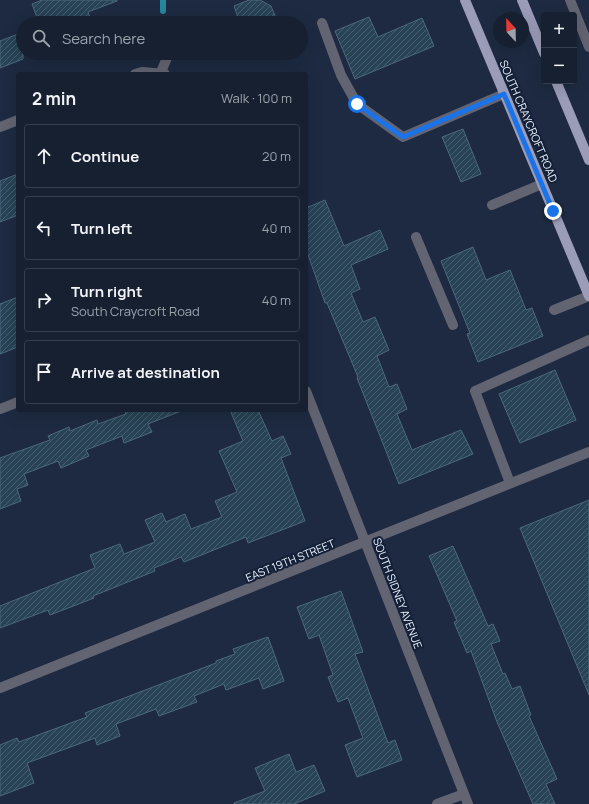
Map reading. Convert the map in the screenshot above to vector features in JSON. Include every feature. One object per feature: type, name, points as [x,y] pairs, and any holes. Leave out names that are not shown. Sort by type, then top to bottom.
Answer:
[{"type":"main road","name":"SOUTH CRAYCROFT ROAD","points":[[465,0],[589,296]]},
{"type":"main road","points":[[522,0],[542,48]]},
{"type":"main road","points":[[557,84],[589,160]]},
{"type":"street","points":[[570,0],[589,48]]},
{"type":"street","points":[[322,23],[341,75],[357,104],[403,137],[504,94]]},
{"type":"street","points":[[163,72],[167,60]]},
{"type":"street","points":[[0,127],[16,121]]},
{"type":"street","points":[[492,205],[542,184]]},
{"type":"street","points":[[416,237],[453,325]]},
{"type":"street","points":[[554,310],[589,296]]},
{"type":"street","points":[[510,484],[475,391],[589,340]]},
{"type":"street","name":"SOUTH SIDNEY AVENUE","points":[[308,396],[468,804]]},
{"type":"street","points":[[0,409],[16,403]]},
{"type":"street","name":"EAST 19TH STREET","points":[[0,688],[589,452]]},
{"type":"street","points":[[438,804],[464,794]]},
{"type":"building","points":[[42,0],[117,0],[88,12],[89,16],[36,16],[32,4]]},
{"type":"building","points":[[249,0],[260,0],[271,6],[275,16],[238,16],[234,6]]},
{"type":"building","points":[[369,17],[378,37],[422,18],[434,46],[355,79],[335,31]]},
{"type":"building","points":[[16,35],[16,60],[20,60],[0,68],[0,41]]},
{"type":"building","points":[[463,129],[481,174],[461,182],[442,137]]},
{"type":"building","points":[[16,175],[16,216],[0,222],[0,181]]},
{"type":"building","points":[[325,200],[344,246],[380,230],[388,249],[351,265],[360,289],[351,293],[363,322],[375,317],[389,350],[377,356],[389,387],[397,384],[407,409],[397,414],[412,450],[461,430],[473,454],[399,484],[357,378],[358,377],[327,303],[325,303],[308,255],[308,207]]},
{"type":"building","points":[[473,247],[486,280],[510,270],[526,310],[532,308],[543,336],[478,362],[467,334],[470,333],[441,261]]},
{"type":"building","points":[[16,298],[16,348],[0,354],[0,304]]},
{"type":"building","points":[[555,370],[576,420],[520,443],[499,394]]},
{"type":"building","points":[[125,412],[178,412],[148,424],[152,432],[124,443],[122,436],[86,450],[89,456],[61,468],[58,461],[24,474],[28,485],[17,489],[21,501],[0,509],[0,458],[50,440],[48,436],[69,427],[70,431],[97,420],[98,424],[126,414]]},
{"type":"building","points":[[231,412],[259,412],[272,441],[283,436],[291,454],[281,458],[305,521],[248,543],[246,537],[184,562],[181,557],[154,568],[155,571],[93,596],[94,598],[50,615],[48,610],[0,628],[0,606],[95,568],[90,555],[120,544],[124,554],[155,542],[145,520],[162,513],[166,522],[185,514],[191,529],[222,517],[215,501],[237,492],[219,451],[243,441]]},
{"type":"building","points":[[589,500],[589,695],[520,528]]},
{"type":"building","points":[[453,546],[488,626],[493,624],[500,641],[491,644],[503,674],[505,673],[512,689],[520,686],[531,715],[529,716],[557,779],[546,784],[555,804],[533,804],[497,722],[471,651],[467,653],[454,622],[457,621],[429,556]]},
{"type":"building","points":[[341,591],[363,652],[355,654],[388,743],[395,740],[402,760],[357,777],[345,745],[363,738],[348,698],[338,702],[328,677],[333,675],[319,635],[309,639],[297,607]]},
{"type":"building","points":[[268,637],[284,681],[263,689],[259,678],[226,690],[224,684],[194,696],[197,702],[159,716],[156,709],[116,724],[120,736],[97,745],[95,738],[27,763],[34,783],[0,796],[0,745],[17,738],[19,742],[87,717],[85,713],[216,663],[216,661],[235,654],[233,649]]},
{"type":"building","points":[[289,754],[296,772],[314,765],[325,791],[294,804],[234,804],[265,791],[255,768]]},
{"type":"waterway","points":[[163,0],[163,11]]},
{"type":"route","points":[[357,104],[403,137],[504,94],[553,211]]}]
